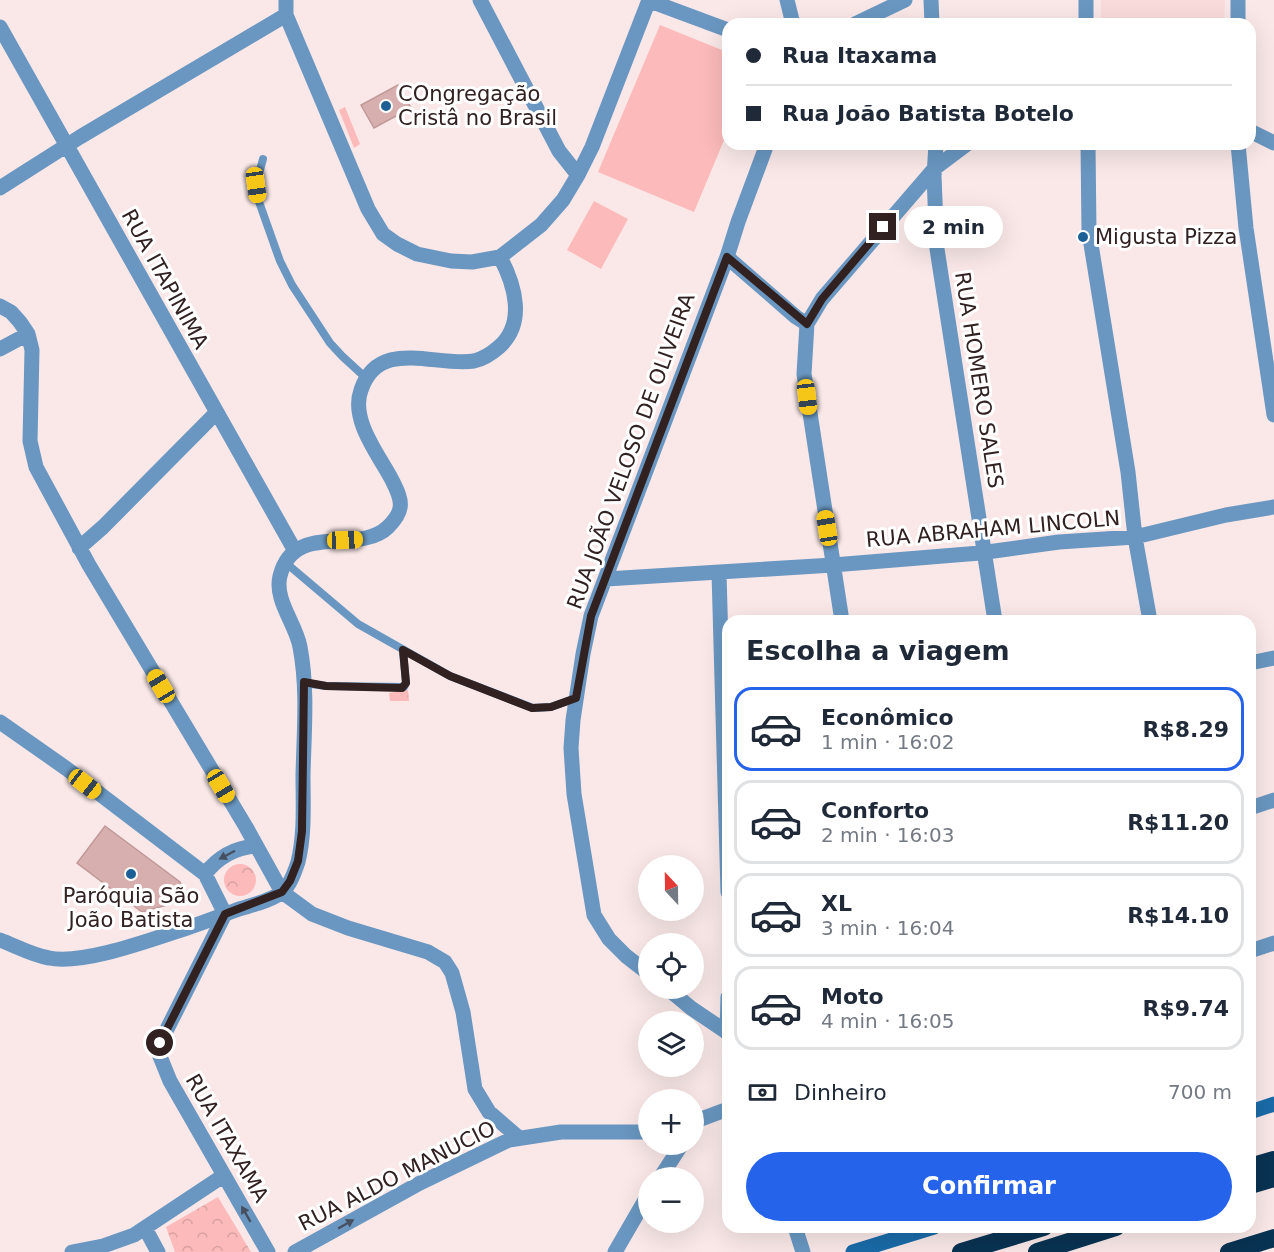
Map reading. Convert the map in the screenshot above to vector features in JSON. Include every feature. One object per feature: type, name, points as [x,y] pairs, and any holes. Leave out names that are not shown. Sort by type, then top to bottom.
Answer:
[{"type":"highway","points":[[1256,1165],[1274,1160]]},
{"type":"highway","points":[[1256,1183],[1274,1178]]},
{"type":"highway","points":[[961,1252],[1024,1233]]},
{"type":"highway","points":[[1037,1252],[1097,1233]]},
{"type":"highway","points":[[1229,1252],[1274,1238]]},
{"type":"main road","points":[[1256,1108],[1274,1104]]},
{"type":"main road","points":[[853,1252],[915,1233]]},
{"type":"street","points":[[480,0],[558,151],[578,175]]},
{"type":"street","points":[[787,0],[792,18]]},
{"type":"street","points":[[868,18],[905,0]]},
{"type":"street","points":[[931,0],[932,18]]},
{"type":"street","points":[[1086,0],[1086,18]]},
{"type":"street","points":[[1238,0],[1238,18]]},
{"type":"street","points":[[0,188],[286,7],[368,209],[383,234],[417,254],[452,261],[472,262],[500,257],[541,225],[563,200],[578,175],[592,147],[650,1],[722,28]]},
{"type":"street","name":"RUA ITAPINIMA","points":[[0,27],[216,413],[290,557]]},
{"type":"street","points":[[1256,134],[1274,143]]},
{"type":"street","name":"RUA JOÃO VELOSO DE OLIVEIRA","points":[[638,965],[609,939],[594,915],[574,794],[571,747],[576,698],[591,616],[727,257],[765,150]]},
{"type":"street","name":"RUA HOMERO SALES","points":[[936,150],[937,249],[994,615]]},
{"type":"street","points":[[841,615],[804,374],[807,324],[822,299],[935,168],[958,150]]},
{"type":"street","points":[[1088,150],[1089,232],[1149,615]]},
{"type":"street","points":[[1239,150],[1246,228],[1274,415]]},
{"type":"street","points":[[0,940],[47,958],[61,960],[80,958],[164,935],[282,892],[290,881],[298,861],[302,831],[304,682],[299,640],[280,592],[279,578],[290,557],[305,545],[327,540],[364,539],[381,533],[394,521],[401,506],[398,491],[358,411],[360,392],[366,378],[376,366],[394,359],[409,357],[475,361],[490,355],[504,343],[515,324],[515,297],[508,272],[500,257]]},
{"type":"street","points":[[727,257],[749,273],[790,312],[807,324]]},
{"type":"street","points":[[0,306],[11,312],[28,334],[32,350],[30,441],[36,467],[80,548],[282,892],[312,914],[348,928],[428,952],[445,962],[452,973],[463,1012],[474,1089],[489,1112],[519,1138]]},
{"type":"street","points":[[0,349],[28,334]]},
{"type":"street","points":[[80,548],[104,527],[216,413]]},
{"type":"street","name":"RUA ABRAHAM LINCOLN","points":[[606,579],[833,565],[985,552],[1059,542],[1135,537],[1226,515],[1274,507]]},
{"type":"street","points":[[719,573],[722,679]]},
{"type":"street","points":[[1256,662],[1274,658]]},
{"type":"street","points":[[0,722],[205,874],[225,914]]},
{"type":"street","points":[[1256,806],[1274,800]]},
{"type":"street","points":[[205,874],[222,856],[238,849],[255,846]]},
{"type":"street","name":"RUA ITAXAMA","points":[[225,914],[177,1006],[159,1049],[161,1064],[268,1252]]},
{"type":"street","points":[[1256,949],[1274,943]]},
{"type":"street","points":[[680,999],[722,1030]]},
{"type":"street","points":[[704,1119],[722,1112]]},
{"type":"street","name":"RUA ALDO MANUCIO","points":[[295,1252],[430,1177],[509,1140],[561,1132],[638,1132]]},
{"type":"street","points":[[72,1252],[118,1242],[145,1228],[223,1176]]},
{"type":"street","points":[[615,1252],[638,1212]]},
{"type":"street","points":[[145,1228],[158,1252]]},
{"type":"street","points":[[797,1233],[804,1252]]},
{"type":"lane","points":[[263,159],[256,185],[258,199],[288,277],[330,343],[366,378]]},
{"type":"lane","points":[[290,557],[358,624],[450,676],[532,708],[551,707],[576,698]]},
{"type":"lane","points":[[304,682],[326,686],[402,688],[406,686],[403,650]]},
{"type":"shaded area","points":[[1101,0],[1225,0],[1224,18],[1101,18]]},
{"type":"green space","points":[[660,25],[722,50],[722,145],[694,212],[598,172]]},
{"type":"green space","points":[[345,107],[360,144],[354,148],[339,110]]},
{"type":"green space","points":[[594,201],[628,219],[601,269],[567,250]]},
{"type":"green space","points":[[408,690],[409,701],[390,701],[389,693]]},
{"type":"green space","points":[[240,864],[251,869],[256,880],[251,891],[240,896],[229,891],[224,880],[229,869]]},
{"type":"green space","points":[[218,1197],[251,1252],[175,1252],[166,1227]]},
{"type":"building","name":"COngregação Cristâ no Brasil","points":[[398,85],[411,108],[374,128],[361,105]]},
{"type":"building","name":"Paróquia São João Batista","points":[[105,826],[180,882],[185,900],[142,912],[77,863]]},
{"type":"place","name":"COngregação Cristâ no Brasil","points":[[386,106]]},
{"type":"place","name":"Migusta Pizza","points":[[1083,237]]},
{"type":"place","name":"Paróquia São João Batista","points":[[131,874]]},
{"type":"route","points":[[160,1043],[225,914],[282,892],[290,881],[298,861],[302,831],[304,682],[326,686],[402,688],[406,686],[403,650],[474,687],[532,708],[551,707],[576,698],[591,616],[727,257],[749,273],[785,308],[807,324],[822,299],[883,227]]}]
